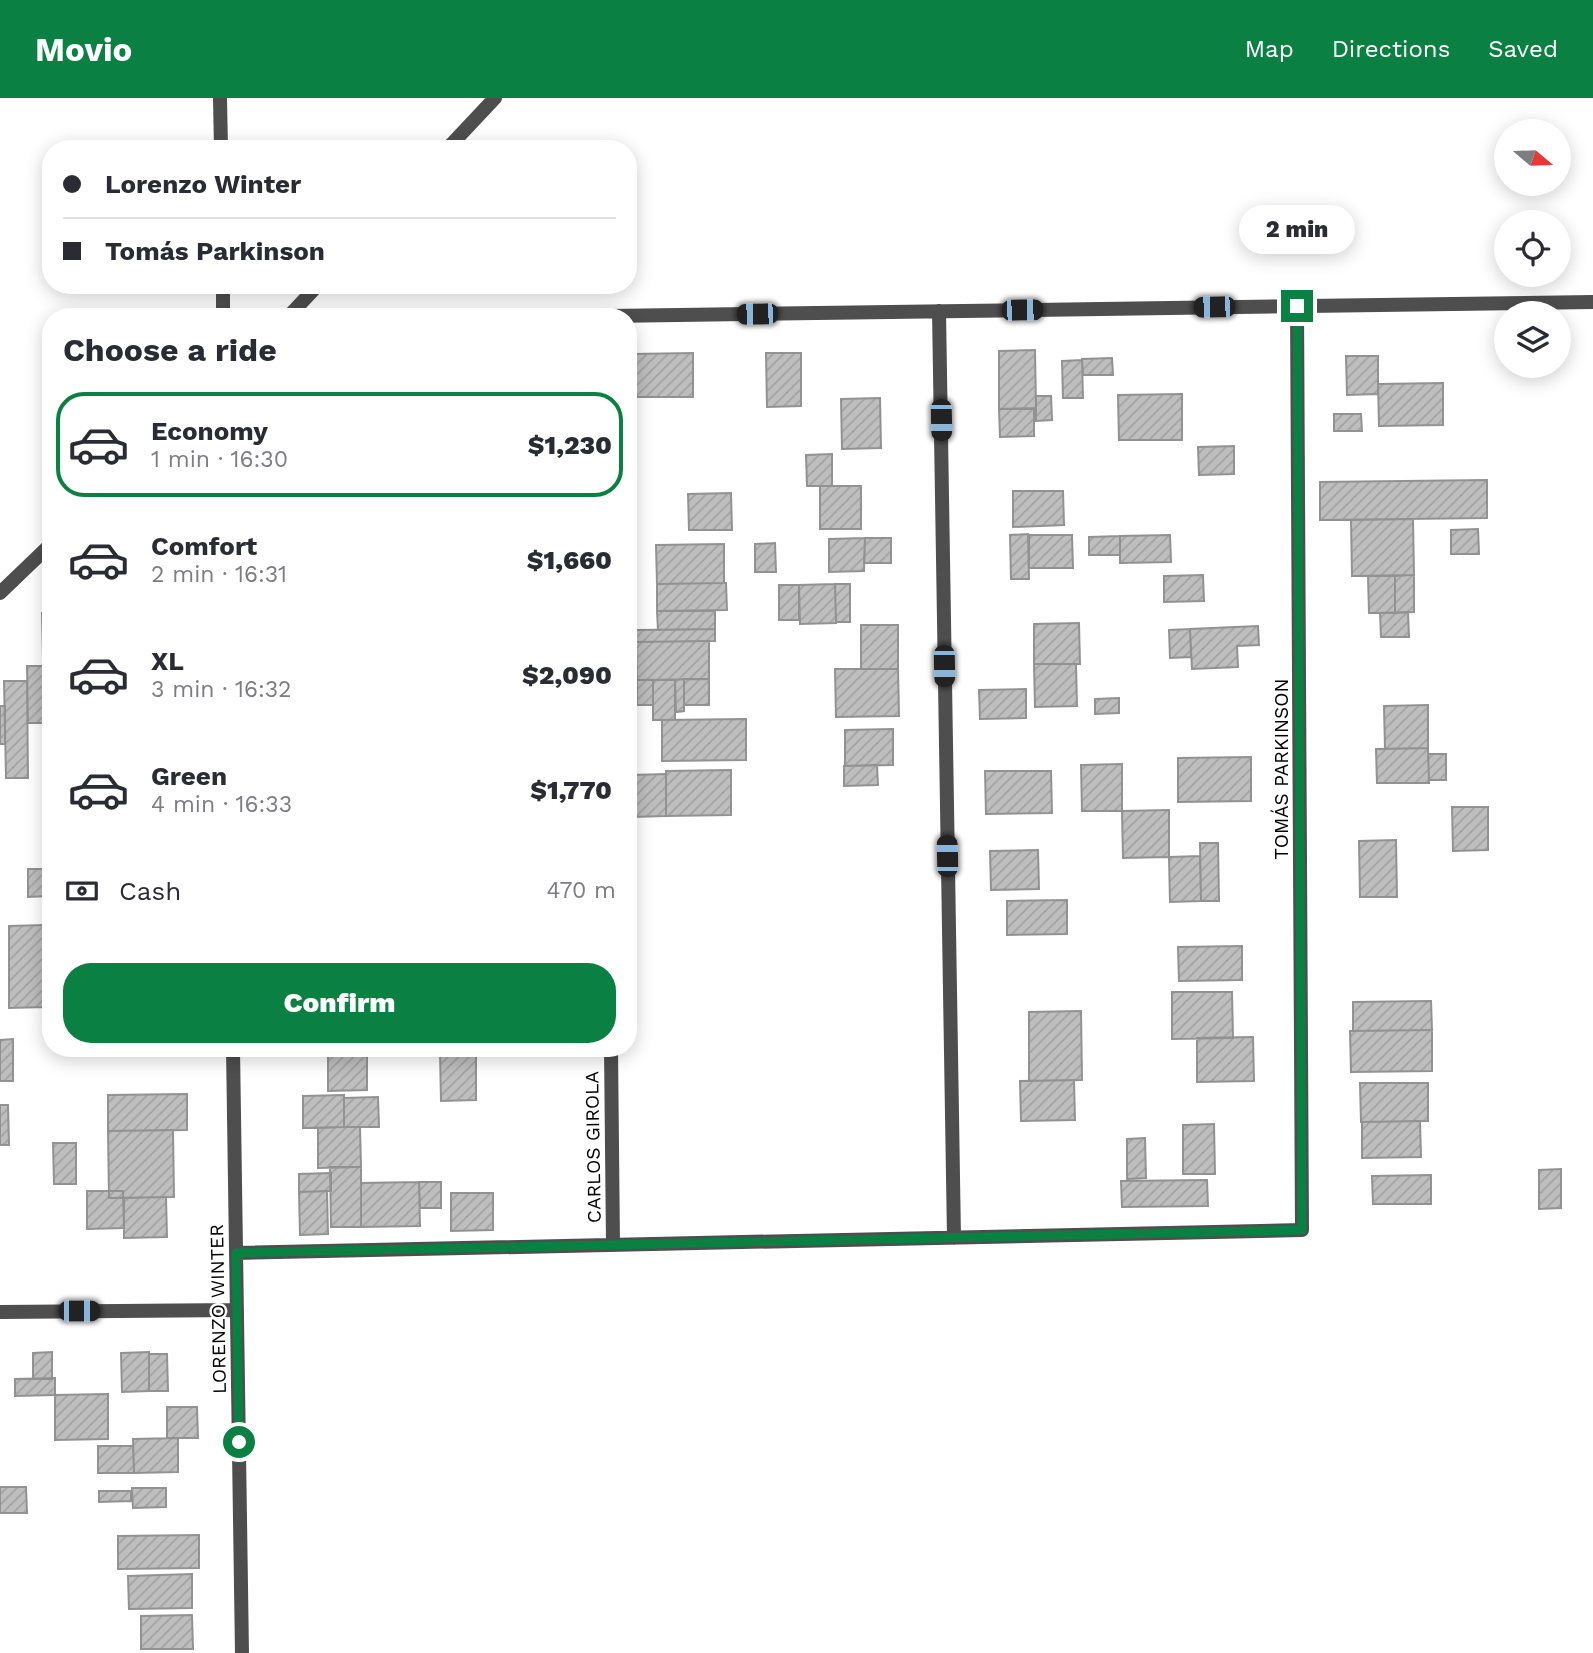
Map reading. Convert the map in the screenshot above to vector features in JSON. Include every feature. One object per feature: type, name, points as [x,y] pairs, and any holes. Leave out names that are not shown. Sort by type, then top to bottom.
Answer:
[{"type":"street","points":[[220,98],[220,140]]},
{"type":"street","points":[[455,140],[495,98]]},
{"type":"street","points":[[296,308],[310,294]]},
{"type":"street","points":[[637,315],[1593,302]]},
{"type":"street","name":"TOMÁS PARKINSON","points":[[954,1238],[1302,1230],[1297,306]]},
{"type":"street","points":[[236,1253],[954,1238],[939,311]]},
{"type":"street","points":[[0,593],[42,553]]},
{"type":"street","name":"LORENZO WINTER","points":[[233,1057],[242,1653]]},
{"type":"street","name":"CARLOS GIROLA","points":[[611,1057],[613,1245]]},
{"type":"street","points":[[0,1312],[237,1310]]},
{"type":"building","points":[[1035,350],[1036,409],[999,409],[999,351]]},
{"type":"building","points":[[693,353],[693,397],[637,397],[637,354]]},
{"type":"building","points":[[766,353],[801,353],[801,406],[767,407]]},
{"type":"building","points":[[1346,356],[1378,356],[1378,394],[1347,395]]},
{"type":"building","points":[[1112,358],[1113,375],[1083,375],[1082,359]]},
{"type":"building","points":[[1082,360],[1083,398],[1063,398],[1062,361]]},
{"type":"building","points":[[1443,383],[1443,425],[1379,426],[1378,384]]},
{"type":"building","points":[[1182,394],[1182,440],[1119,440],[1118,395]]},
{"type":"building","points":[[1036,396],[1051,396],[1052,420],[1036,421]]},
{"type":"building","points":[[880,398],[881,448],[842,449],[841,399]]},
{"type":"building","points":[[1034,408],[1034,436],[1000,437],[999,409]]},
{"type":"building","points":[[1334,414],[1361,414],[1362,431],[1334,431]]},
{"type":"building","points":[[1234,446],[1234,474],[1199,475],[1198,447]]},
{"type":"building","points":[[832,454],[832,486],[807,486],[806,455]]},
{"type":"building","points":[[1487,480],[1487,518],[1320,520],[1320,482]]},
{"type":"building","points":[[820,486],[861,486],[861,529],[820,529]]},
{"type":"building","points":[[1013,491],[1063,491],[1064,525],[1013,527]]},
{"type":"building","points":[[731,493],[732,530],[689,530],[688,494]]},
{"type":"building","points":[[1413,519],[1414,575],[1352,576],[1351,520]]},
{"type":"building","points":[[1478,529],[1479,554],[1451,554],[1451,530]]},
{"type":"building","points":[[1028,534],[1029,579],[1011,579],[1010,535]]},
{"type":"building","points":[[1029,535],[1072,535],[1073,568],[1029,568]]},
{"type":"building","points":[[1170,535],[1171,562],[1120,563],[1120,536]]},
{"type":"building","points":[[1120,536],[1120,555],[1089,555],[1089,537]]},
{"type":"building","points":[[865,538],[891,538],[891,563],[864,563]]},
{"type":"building","points":[[865,538],[864,571],[829,572],[829,539]]},
{"type":"building","points":[[775,543],[776,572],[755,572],[755,544]]},
{"type":"building","points":[[724,544],[724,583],[657,584],[656,545]]},
{"type":"building","points":[[1203,575],[1204,601],[1164,602],[1164,576]]},
{"type":"building","points":[[1414,575],[1414,612],[1395,613],[1395,576]]},
{"type":"building","points":[[1368,576],[1395,576],[1395,613],[1369,613]]},
{"type":"building","points":[[726,583],[727,610],[657,611],[657,584]]},
{"type":"building","points":[[835,584],[850,584],[850,622],[836,622]]},
{"type":"building","points":[[835,584],[836,623],[800,624],[799,585]]},
{"type":"building","points":[[779,585],[799,585],[799,620],[779,620]]},
{"type":"building","points":[[657,611],[715,611],[715,629],[658,630]]},
{"type":"building","points":[[1408,612],[1409,637],[1381,637],[1380,613]]},
{"type":"building","points":[[1079,623],[1080,664],[1034,664],[1034,624]]},
{"type":"building","points":[[861,625],[898,625],[898,669],[861,669]]},
{"type":"building","points":[[1258,626],[1259,645],[1237,646],[1238,667],[1192,669],[1190,629]]},
{"type":"building","points":[[715,629],[715,641],[637,642],[637,630]]},
{"type":"building","points":[[1190,629],[1191,657],[1170,658],[1169,630]]},
{"type":"building","points":[[709,641],[709,679],[637,680],[637,642]]},
{"type":"building","points":[[1034,664],[1076,664],[1077,706],[1035,707]]},
{"type":"building","points":[[27,666],[42,666],[42,723],[28,723]]},
{"type":"building","points":[[835,669],[898,669],[899,716],[836,717]]},
{"type":"building","points":[[684,679],[709,679],[709,705],[684,705]]},
{"type":"building","points":[[684,679],[684,711],[676,712],[675,680]]},
{"type":"building","points":[[637,680],[653,680],[653,705],[637,705]]},
{"type":"building","points":[[653,680],[675,680],[675,720],[653,720]]},
{"type":"building","points":[[4,681],[27,681],[28,778],[6,778]]},
{"type":"building","points":[[1026,689],[1026,718],[980,719],[979,690]]},
{"type":"building","points":[[1119,698],[1119,713],[1095,714],[1095,699]]},
{"type":"building","points":[[1428,705],[1428,748],[1385,749],[1384,706]]},
{"type":"building","points":[[0,706],[5,706],[5,744],[0,744]]},
{"type":"building","points":[[746,719],[746,760],[662,761],[662,720]]},
{"type":"building","points":[[893,729],[893,765],[845,766],[845,730]]},
{"type":"building","points":[[1428,748],[1429,783],[1377,783],[1376,749]]},
{"type":"building","points":[[1428,754],[1446,754],[1446,780],[1429,780]]},
{"type":"building","points":[[1251,757],[1251,801],[1178,802],[1178,758]]},
{"type":"building","points":[[1122,764],[1122,811],[1082,811],[1081,765]]},
{"type":"building","points":[[877,765],[878,785],[844,786],[844,766]]},
{"type":"building","points":[[731,770],[731,815],[666,816],[666,771]]},
{"type":"building","points":[[985,771],[1051,771],[1052,813],[986,814]]},
{"type":"building","points":[[666,774],[666,816],[637,817],[637,775]]},
{"type":"building","points":[[1452,807],[1488,807],[1488,850],[1453,851]]},
{"type":"building","points":[[1169,810],[1169,857],[1123,858],[1122,811]]},
{"type":"building","points":[[1396,840],[1397,897],[1360,897],[1359,841]]},
{"type":"building","points":[[1200,843],[1218,843],[1219,901],[1201,901]]},
{"type":"building","points":[[1038,850],[1039,889],[991,890],[990,851]]},
{"type":"building","points":[[1200,856],[1201,901],[1170,902],[1169,857]]},
{"type":"building","points":[[28,869],[42,869],[42,896],[28,897]]},
{"type":"building","points":[[1067,900],[1067,934],[1007,935],[1007,901]]},
{"type":"building","points":[[42,925],[42,1007],[9,1008],[9,926]]},
{"type":"building","points":[[1242,946],[1242,980],[1179,981],[1178,947]]},
{"type":"building","points":[[1172,992],[1232,992],[1233,1038],[1172,1039]]},
{"type":"building","points":[[1431,1001],[1432,1030],[1353,1031],[1353,1002]]},
{"type":"building","points":[[1081,1011],[1082,1080],[1029,1081],[1029,1012]]},
{"type":"building","points":[[1432,1030],[1432,1071],[1351,1072],[1350,1031]]},
{"type":"building","points":[[1253,1037],[1254,1081],[1197,1082],[1197,1038]]},
{"type":"building","points":[[13,1039],[13,1081],[0,1081],[0,1040]]},
{"type":"building","points":[[328,1057],[367,1057],[367,1090],[328,1091]]},
{"type":"building","points":[[440,1057],[476,1057],[476,1100],[441,1101]]},
{"type":"building","points":[[1074,1080],[1075,1120],[1021,1121],[1020,1081]]},
{"type":"building","points":[[1360,1083],[1428,1083],[1428,1121],[1361,1122]]},
{"type":"building","points":[[187,1094],[187,1130],[108,1131],[108,1095]]},
{"type":"building","points":[[344,1095],[344,1127],[303,1128],[303,1096]]},
{"type":"building","points":[[378,1097],[379,1127],[344,1127],[344,1098]]},
{"type":"building","points":[[0,1105],[8,1105],[9,1145],[0,1145]]},
{"type":"building","points":[[1420,1121],[1421,1157],[1362,1158],[1362,1122]]},
{"type":"building","points":[[1214,1124],[1215,1174],[1183,1174],[1183,1125]]},
{"type":"building","points":[[360,1127],[361,1167],[318,1168],[318,1128]]},
{"type":"building","points":[[173,1130],[174,1197],[109,1198],[108,1131]]},
{"type":"building","points":[[1145,1138],[1146,1178],[1127,1179],[1127,1139]]},
{"type":"building","points":[[53,1143],[76,1143],[76,1184],[54,1184]]},
{"type":"building","points":[[330,1167],[361,1167],[361,1227],[331,1227]]},
{"type":"building","points":[[1561,1169],[1561,1208],[1539,1209],[1539,1170]]},
{"type":"building","points":[[331,1173],[331,1191],[299,1192],[299,1174]]},
{"type":"building","points":[[1431,1175],[1431,1204],[1373,1204],[1372,1176]]},
{"type":"building","points":[[1207,1180],[1208,1206],[1122,1207],[1121,1181]]},
{"type":"building","points":[[419,1182],[420,1226],[361,1227],[361,1183]]},
{"type":"building","points":[[419,1182],[441,1182],[441,1208],[420,1208]]},
{"type":"building","points":[[87,1191],[123,1191],[124,1228],[87,1229]]},
{"type":"building","points":[[327,1191],[328,1234],[300,1235],[299,1192]]},
{"type":"building","points":[[451,1193],[493,1193],[493,1230],[451,1231]]},
{"type":"building","points":[[166,1197],[167,1237],[124,1238],[124,1198]]},
{"type":"building","points":[[52,1352],[52,1379],[33,1379],[33,1353]]},
{"type":"building","points":[[149,1352],[149,1391],[122,1392],[121,1353]]},
{"type":"building","points":[[149,1354],[167,1354],[168,1391],[149,1391]]},
{"type":"building","points":[[55,1378],[55,1395],[15,1396],[15,1379]]},
{"type":"building","points":[[108,1394],[108,1439],[55,1440],[55,1395]]},
{"type":"building","points":[[167,1407],[197,1407],[198,1438],[167,1438]]},
{"type":"building","points":[[178,1438],[178,1472],[134,1473],[133,1439]]},
{"type":"building","points":[[98,1446],[133,1446],[134,1473],[98,1473]]},
{"type":"building","points":[[0,1487],[26,1487],[27,1513],[0,1513]]},
{"type":"building","points":[[132,1488],[166,1488],[166,1507],[133,1508]]},
{"type":"building","points":[[99,1491],[131,1491],[131,1501],[99,1502]]},
{"type":"building","points":[[199,1535],[199,1568],[118,1569],[118,1536]]},
{"type":"building","points":[[192,1574],[192,1608],[129,1609],[128,1576]]},
{"type":"building","points":[[192,1615],[193,1649],[141,1649],[141,1616]]},
{"type":"route","points":[[239,1442],[236,1253],[1302,1230],[1297,306]]}]
